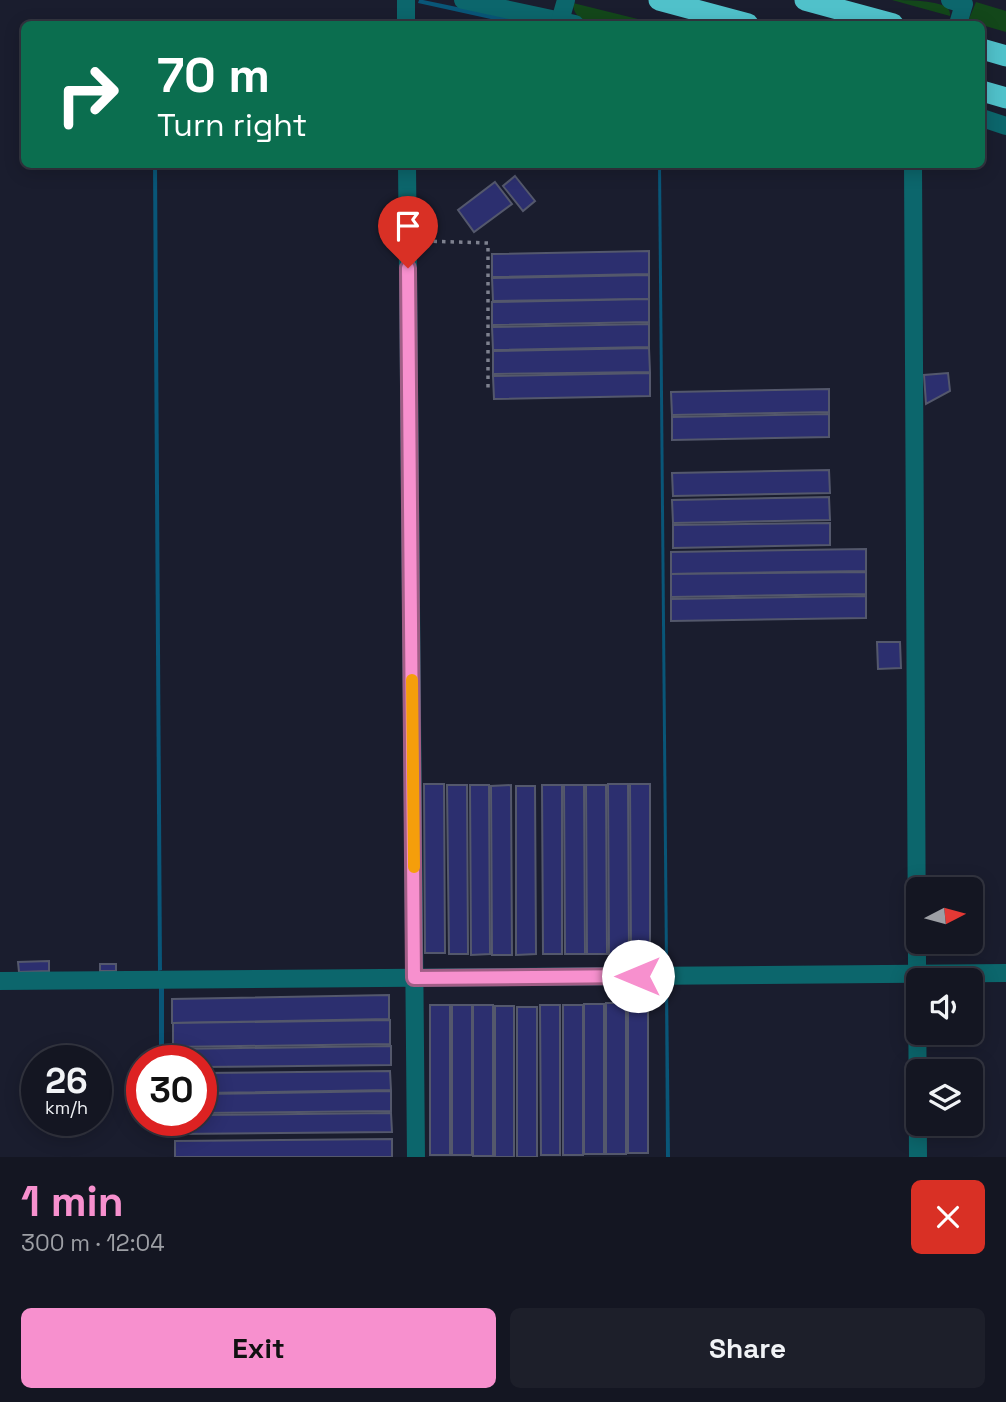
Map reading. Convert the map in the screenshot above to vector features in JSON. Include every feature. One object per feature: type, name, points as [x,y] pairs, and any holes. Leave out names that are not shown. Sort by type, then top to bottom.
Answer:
[{"type":"highway","points":[[659,0],[737,21]]},
{"type":"highway","points":[[806,0],[882,21]]},
{"type":"highway","points":[[985,50],[1006,56]]},
{"type":"highway","points":[[985,92],[1006,99]]},
{"type":"street","points":[[406,0],[406,21]]},
{"type":"street","points":[[463,0],[558,21]]},
{"type":"street","points":[[566,0],[567,21]]},
{"type":"street","points":[[950,0],[964,4],[959,21]]},
{"type":"street","points":[[985,119],[1006,125]]},
{"type":"street","points":[[407,168],[416,1157]]},
{"type":"street","points":[[913,168],[918,968]]},
{"type":"street","points":[[983,973],[1006,973]]},
{"type":"street","points":[[0,981],[906,974]]},
{"type":"street","points":[[918,1045],[918,1157]]},
{"type":"path","points":[[408,241],[488,243],[488,392]]},
{"type":"green space","points":[[892,0],[940,4],[949,10],[950,16]]},
{"type":"green space","points":[[976,2],[1006,11],[1006,32],[985,26],[985,21],[968,21]]},
{"type":"green space","points":[[573,3],[646,21],[586,21],[575,11]]},
{"type":"water","points":[[423,0],[524,21],[499,21],[418,3]]},
{"type":"water","points":[[153,168],[157,168],[162,970],[158,971]]},
{"type":"water","points":[[658,168],[661,168],[668,966],[665,966]]},
{"type":"water","points":[[668,985],[670,1157],[666,1157],[665,986]]},
{"type":"water","points":[[159,987],[164,987],[164,1045],[159,1045]]},
{"type":"building","points":[[515,176],[535,201],[523,211],[503,186]]},
{"type":"building","points":[[495,182],[512,204],[474,232],[458,210]]},
{"type":"building","points":[[649,251],[649,274],[492,277],[492,254]]},
{"type":"building","points":[[649,275],[649,299],[493,301],[492,278]]},
{"type":"building","points":[[649,299],[649,322],[492,325],[492,302]]},
{"type":"building","points":[[649,324],[649,347],[493,350],[492,327]]},
{"type":"building","points":[[649,348],[650,372],[493,374],[493,351]]},
{"type":"building","points":[[650,373],[650,396],[494,399],[493,376]]},
{"type":"building","points":[[948,373],[950,391],[926,404],[924,375]]},
{"type":"building","points":[[829,389],[829,412],[672,415],[671,392]]},
{"type":"building","points":[[829,414],[829,437],[672,440],[672,417]]},
{"type":"building","points":[[829,470],[830,493],[673,496],[672,473]]},
{"type":"building","points":[[829,497],[830,520],[673,523],[672,500]]},
{"type":"building","points":[[830,523],[830,545],[673,548],[673,525]]},
{"type":"building","points":[[866,549],[866,571],[671,574],[671,552]]},
{"type":"building","points":[[866,572],[866,594],[671,597],[671,574]]},
{"type":"building","points":[[866,596],[866,618],[671,621],[671,599]]},
{"type":"building","points":[[877,642],[900,642],[901,668],[878,669]]},
{"type":"building","points":[[424,784],[444,784],[445,953],[425,953]]},
{"type":"building","points":[[608,784],[628,784],[629,953],[609,954]]},
{"type":"building","points":[[630,784],[650,784],[650,953],[631,953]]},
{"type":"building","points":[[447,785],[467,785],[468,954],[449,954]]},
{"type":"building","points":[[470,785],[489,785],[490,954],[471,955]]},
{"type":"building","points":[[511,785],[512,955],[492,955],[491,786]]},
{"type":"building","points":[[542,785],[562,785],[562,954],[543,954]]},
{"type":"building","points":[[564,785],[584,785],[585,954],[565,954]]},
{"type":"building","points":[[586,785],[606,785],[607,954],[587,954]]},
{"type":"building","points":[[516,786],[535,786],[536,954],[516,955]]},
{"type":"building","points":[[49,961],[49,971],[19,972],[18,962]]},
{"type":"building","points":[[100,964],[116,964],[116,971],[100,971]]},
{"type":"building","points":[[389,995],[389,1019],[172,1023],[172,999]]},
{"type":"building","points":[[606,1003],[626,1003],[626,1154],[606,1154]]},
{"type":"building","points":[[628,1003],[648,1003],[648,1153],[628,1153]]},
{"type":"building","points":[[584,1004],[604,1004],[604,1154],[584,1154]]},
{"type":"building","points":[[430,1005],[450,1005],[450,1155],[430,1155]]},
{"type":"building","points":[[452,1005],[472,1005],[472,1155],[452,1155]]},
{"type":"building","points":[[473,1005],[493,1005],[493,1156],[473,1156]]},
{"type":"building","points":[[540,1005],[560,1005],[560,1155],[541,1155]]},
{"type":"building","points":[[563,1005],[583,1005],[583,1155],[563,1155]]},
{"type":"building","points":[[495,1006],[514,1006],[514,1157],[495,1157]]},
{"type":"building","points":[[517,1007],[537,1007],[537,1157],[517,1157]]},
{"type":"building","points":[[390,1020],[390,1044],[173,1045],[173,1023]]},
{"type":"building","points":[[391,1046],[391,1065],[217,1067],[217,1048]]},
{"type":"building","points":[[390,1071],[391,1090],[217,1093],[217,1073]]},
{"type":"building","points":[[391,1091],[391,1111],[217,1113],[217,1094]]},
{"type":"building","points":[[391,1113],[392,1132],[217,1134],[217,1115]]},
{"type":"building","points":[[392,1139],[392,1157],[175,1157],[175,1141]]},
{"type":"slow traffic","points":[[412,680],[414,867]]},
{"type":"route","points":[[408,268],[414,978],[638,976]]}]
